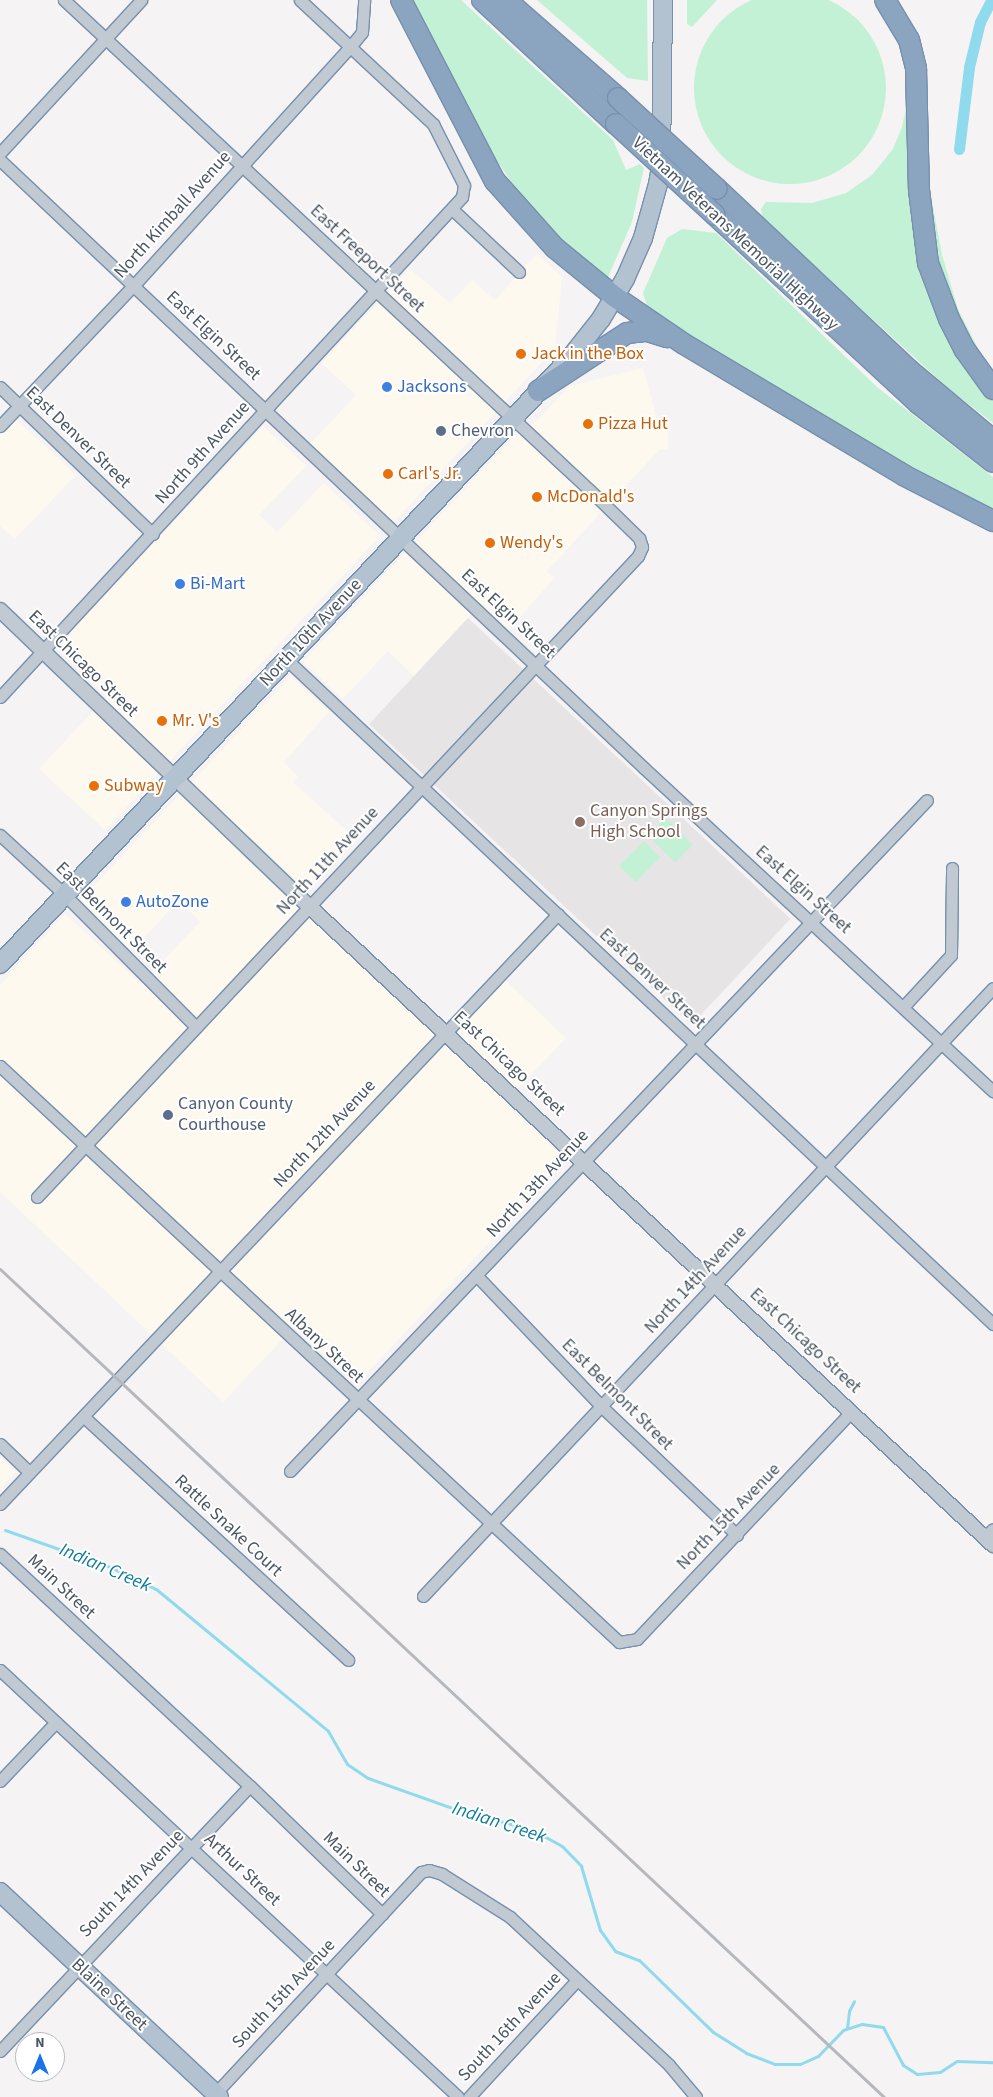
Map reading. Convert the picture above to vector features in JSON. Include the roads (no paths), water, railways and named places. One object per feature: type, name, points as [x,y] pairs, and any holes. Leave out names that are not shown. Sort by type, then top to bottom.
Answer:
[{"type":"highway","points":[[401,0],[495,181],[554,248],[615,297],[684,344],[905,476],[993,521]]},
{"type":"highway","name":"Vietnam Veterans Memorial Highway","points":[[482,0],[918,403],[993,462]]},
{"type":"highway","name":"Vietnam Veterans Memorial Highway","points":[[506,0],[618,98],[908,369],[993,440]]},
{"type":"highway","points":[[885,0],[909,40],[916,69],[919,190],[928,263],[961,342],[993,389]]},
{"type":"highway","points":[[538,391],[627,333],[647,331],[684,344]]},
{"type":"main road","name":"North 10th Avenue","points":[[0,964],[584,342],[615,297],[643,238],[661,167],[663,0]]},
{"type":"main road","name":"Blaine Street","points":[[0,1892],[215,2096]]},
{"type":"street","name":"East Freeport Street","points":[[64,0],[513,418],[632,531],[642,547]]},
{"type":"street","points":[[0,153],[141,0]]},
{"type":"street","points":[[300,0],[350,47]]},
{"type":"street","name":"North Kimball Avenue","points":[[0,426],[134,284],[350,47],[362,32],[364,0]]},
{"type":"street","name":"North 9th Avenue","points":[[0,697],[153,534],[462,197],[464,185],[443,140],[421,112],[350,47]]},
{"type":"street","name":"East Elgin Street","points":[[0,160],[134,284],[536,665],[993,1091]]},
{"type":"street","points":[[452,209],[519,272]]},
{"type":"street","name":"East Denver Street","points":[[0,388],[153,534]]},
{"type":"street","name":"North 11th Avenue","points":[[38,1197],[310,907],[422,784],[638,556],[642,547]]},
{"type":"street","name":"East Chicago Street","points":[[0,610],[310,907],[990,1537]]},
{"type":"street","name":"East Denver Street","points":[[286,659],[422,784],[993,1324]]},
{"type":"street","name":"North 13th Avenue","points":[[290,1471],[927,800]]},
{"type":"street","name":"East Belmont Street","points":[[0,835],[65,895],[196,1027]]},
{"type":"street","points":[[904,1006],[951,955],[952,868]]},
{"type":"street","name":"North 12th Avenue","points":[[0,1504],[84,1417],[445,1031],[558,914]]},
{"type":"street","name":"North 14th Avenue","points":[[423,1596],[993,988]]},
{"type":"street","name":"Albany Street","points":[[0,1066],[357,1401],[618,1642],[628,1642]]},
{"type":"street","name":"East Belmont Street","points":[[476,1275],[602,1407],[737,1535]]},
{"type":"street","name":"North 15th Avenue","points":[[628,1642],[637,1639],[852,1411]]},
{"type":"street","name":"Rattle Snake Court","points":[[84,1417],[348,1660]]},
{"type":"street","points":[[0,1444],[30,1472]]},
{"type":"street","name":"Main Street","points":[[0,1554],[250,1786],[382,1914],[420,1872],[429,1870],[442,1874],[510,1916],[669,2065],[696,2097]]},
{"type":"street","name":"Arthur Street","points":[[0,1670],[458,2097]]},
{"type":"street","points":[[0,1781],[56,1722]]},
{"type":"street","name":"South 14th Avenue","points":[[0,2051],[78,1966],[250,1786]]},
{"type":"street","name":"South 15th Avenue","points":[[215,2096],[382,1914]]},
{"type":"street","name":"South 16th Avenue","points":[[469,2097],[578,1980]]},
{"type":"waterway","points":[[959,149],[969,67],[980,22],[991,0]]},
{"type":"waterway","name":"Indian Creek","points":[[5,1530],[110,1567],[156,1589],[328,1731],[347,1764],[368,1778],[455,1809],[533,1830],[562,1846],[581,1866],[600,1930],[615,1951],[639,1960],[713,2032],[746,2053],[775,2064],[800,2064],[818,2056],[843,2030],[862,2024],[883,2027],[903,2065],[917,2074],[940,2072],[957,2061],[993,2062]]},
{"type":"waterway","points":[[847,2028],[849,2011],[854,2001]]},
{"type":"railway","points":[[0,1269],[884,2097]]},
{"type":"place","name":"Jack in the Box","points":[[521,354]]},
{"type":"place","name":"Jacksons","points":[[387,387]]},
{"type":"place","name":"Pizza Hut","points":[[588,424]]},
{"type":"place","name":"Chevron","points":[[441,431]]},
{"type":"place","name":"Carl's Jr.","points":[[388,474]]},
{"type":"place","name":"McDonald's","points":[[537,497]]},
{"type":"place","name":"Wendy's","points":[[490,543]]},
{"type":"place","name":"Bi-Mart","points":[[180,584]]},
{"type":"place","name":"Mr. V's","points":[[162,721]]},
{"type":"place","name":"Subway","points":[[94,786]]},
{"type":"place","name":"Canyon Springs High School","points":[[580,822]]},
{"type":"place","name":"AutoZone","points":[[126,902]]},
{"type":"place","name":"Canyon County Courthouse","points":[[168,1115]]}]
